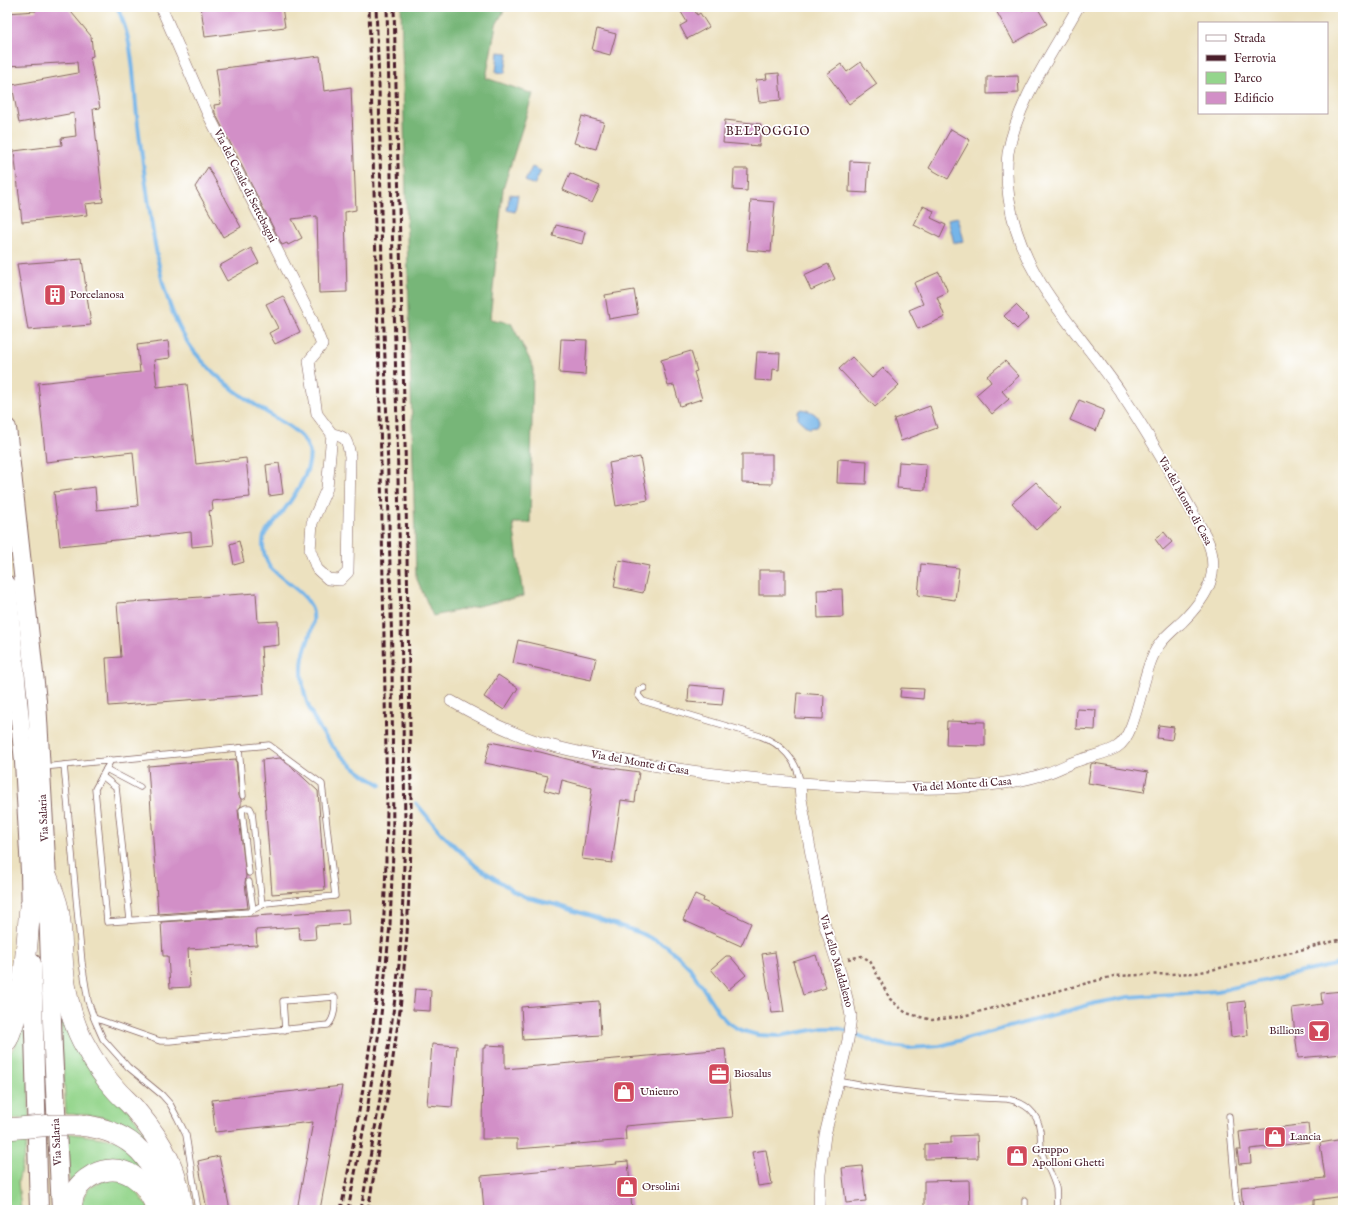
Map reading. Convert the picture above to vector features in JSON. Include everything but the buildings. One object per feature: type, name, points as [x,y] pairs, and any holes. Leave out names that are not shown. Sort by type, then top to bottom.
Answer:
[{"type":"highway","points":[[47,877],[59,914],[63,967],[68,999],[74,1021],[85,1044],[102,1071],[116,1090],[137,1112],[166,1152],[180,1189],[182,1210]]},
{"type":"highway","points":[[7,1040],[14,1018],[24,970],[30,907]]},
{"type":"highway","points":[[7,1129],[53,1125],[80,1125],[106,1130],[124,1138],[135,1146],[148,1160],[157,1175],[170,1210]]},
{"type":"highway","points":[[70,1210],[75,1191],[83,1181],[95,1174],[114,1170],[128,1173],[141,1182],[150,1193],[157,1210]]},
{"type":"main road","name":"Via Salaria","points":[[7,428],[37,701],[47,877],[53,1049],[61,1210]]},
{"type":"main road","name":"Via Salaria","points":[[7,585],[24,762],[30,872],[39,1210]]},
{"type":"street","name":"Via del Casale di Settebagni","points":[[161,7],[213,124],[311,317],[322,345],[309,361],[317,414],[332,434]]},
{"type":"street","name":"Via del Monte di Casa","points":[[451,701],[503,729],[571,751],[599,757],[706,774],[800,784],[906,788],[953,788],[998,784],[1047,774],[1074,762],[1116,748],[1122,743],[1131,727],[1138,707],[1145,675],[1154,652],[1165,637],[1196,606],[1211,582],[1214,569],[1214,558],[1206,535],[1129,406],[1106,372],[1042,287],[1024,253],[1013,217],[1008,187],[1007,168],[1008,154],[1013,134],[1040,71],[1078,7]]},
{"type":"street","points":[[332,434],[342,436],[347,441],[350,456],[348,572],[340,580],[328,579],[317,569],[310,550],[312,523],[327,488],[332,434]]},
{"type":"street","name":"Via Lello Maddaleno","points":[[800,784],[801,799],[819,903],[849,1006],[851,1021],[848,1040],[825,1135],[819,1210]]},
{"type":"lane","points":[[644,688],[639,690],[638,695],[643,701],[770,740],[785,752],[795,765],[800,784]]},
{"type":"lane","points":[[41,767],[111,760],[269,745],[322,784],[335,896],[266,903],[249,912],[107,922],[94,789],[111,760]]},
{"type":"lane","points":[[239,748],[243,796]]},
{"type":"lane","points":[[64,765],[82,969],[88,1001],[103,1039],[128,1067],[170,1104],[177,1117],[186,1135],[198,1210]]},
{"type":"lane","points":[[106,769],[140,787]]},
{"type":"lane","points":[[102,776],[116,787],[130,920]]},
{"type":"lane","points":[[249,873],[242,810],[246,808],[250,808],[252,812],[262,905]]},
{"type":"lane","points":[[249,882],[253,909]]},
{"type":"lane","points":[[94,1018],[160,1041],[285,1030],[328,1025],[332,1022],[335,997],[283,1001],[285,1030]]},
{"type":"lane","points":[[838,1081],[875,1089],[923,1095],[1007,1099],[1017,1101],[1025,1105],[1033,1113],[1038,1122],[1040,1129],[1041,1150],[1056,1189],[1057,1210]]},
{"type":"lane","points":[[1229,1116],[1237,1210]]},
{"type":"lane","points":[[1025,1200],[1025,1210]]},
{"type":"path","points":[[836,961],[862,956],[870,961],[890,999],[906,1013],[932,1020],[958,1017],[1114,976],[1196,973],[1273,957],[1343,939]]},
{"type":"green space","points":[[401,7],[506,7],[496,25],[486,78],[533,94],[503,189],[490,319],[511,323],[533,366],[530,523],[513,523],[523,596],[433,616],[416,577]]},
{"type":"green space","points":[[28,998],[29,1118],[7,1120],[7,1060],[16,1043]]},
{"type":"green space","points":[[60,1012],[171,1170],[141,1142],[116,1123],[98,1116],[66,1114]]},
{"type":"green space","points":[[67,1133],[123,1141],[144,1172],[70,1187]]},
{"type":"green space","points":[[26,1135],[26,1148],[18,1182],[21,1210],[7,1210],[7,1137]]},
{"type":"green space","points":[[109,1178],[129,1181],[150,1210],[79,1210],[87,1189]]},
{"type":"water","points":[[498,52],[508,53],[505,73],[496,72]]},
{"type":"water","points":[[532,167],[541,171],[534,185],[525,181]]},
{"type":"water","points":[[510,194],[518,195],[515,212],[507,210]]},
{"type":"water","points":[[958,217],[964,241],[954,243],[948,219]]},
{"type":"water","points":[[802,409],[817,416],[819,422],[816,427],[808,428],[798,419],[798,412]]},
{"type":"waterway","points":[[117,7],[123,20],[130,47],[139,137],[157,257],[167,297],[182,333],[203,362],[226,384],[238,393],[290,427],[302,437],[308,446],[310,458],[304,477],[288,505],[265,533],[263,540],[264,553],[271,568],[300,592],[312,609],[313,621],[304,651],[302,677],[305,696],[312,715],[334,748],[364,775],[381,785]]},
{"type":"waterway","points":[[416,803],[441,833],[476,866],[517,893],[528,898],[557,905],[638,932],[665,945],[690,968],[719,1013],[727,1022],[738,1029],[758,1035],[779,1036],[824,1028],[836,1028],[888,1046],[909,1048],[940,1046],[1096,1003],[1129,997],[1218,991],[1343,963]]},
{"type":"railway","points":[[341,1210],[366,1070],[378,985],[384,919],[386,853],[387,809],[380,410],[369,7]]},
{"type":"railway","points":[[348,1210],[367,1111],[380,1025],[390,925],[393,851],[392,656],[376,7]]},
{"type":"railway","points":[[361,1210],[387,1057],[399,964],[405,837],[387,7]]},
{"type":"railway","points":[[368,1210],[400,1010],[407,935],[411,848],[405,441],[394,7]]},
{"type":"place","name":"Porcelanosa","points":[[55,295]]},
{"type":"place","name":"Billions","points":[[1319,1031]]},
{"type":"place","name":"Biosalus","points":[[719,1074]]},
{"type":"place","name":"Unieuro","points":[[624,1092]]},
{"type":"place","name":"Lancia","points":[[1275,1137]]},
{"type":"place","name":"Gruppo Apolloni Ghetti","points":[[1017,1156]]},
{"type":"place","name":"Orsolini","points":[[627,1187]]},
{"type":"district","name":"BELPOGGIO","points":[[768,131]]}]
